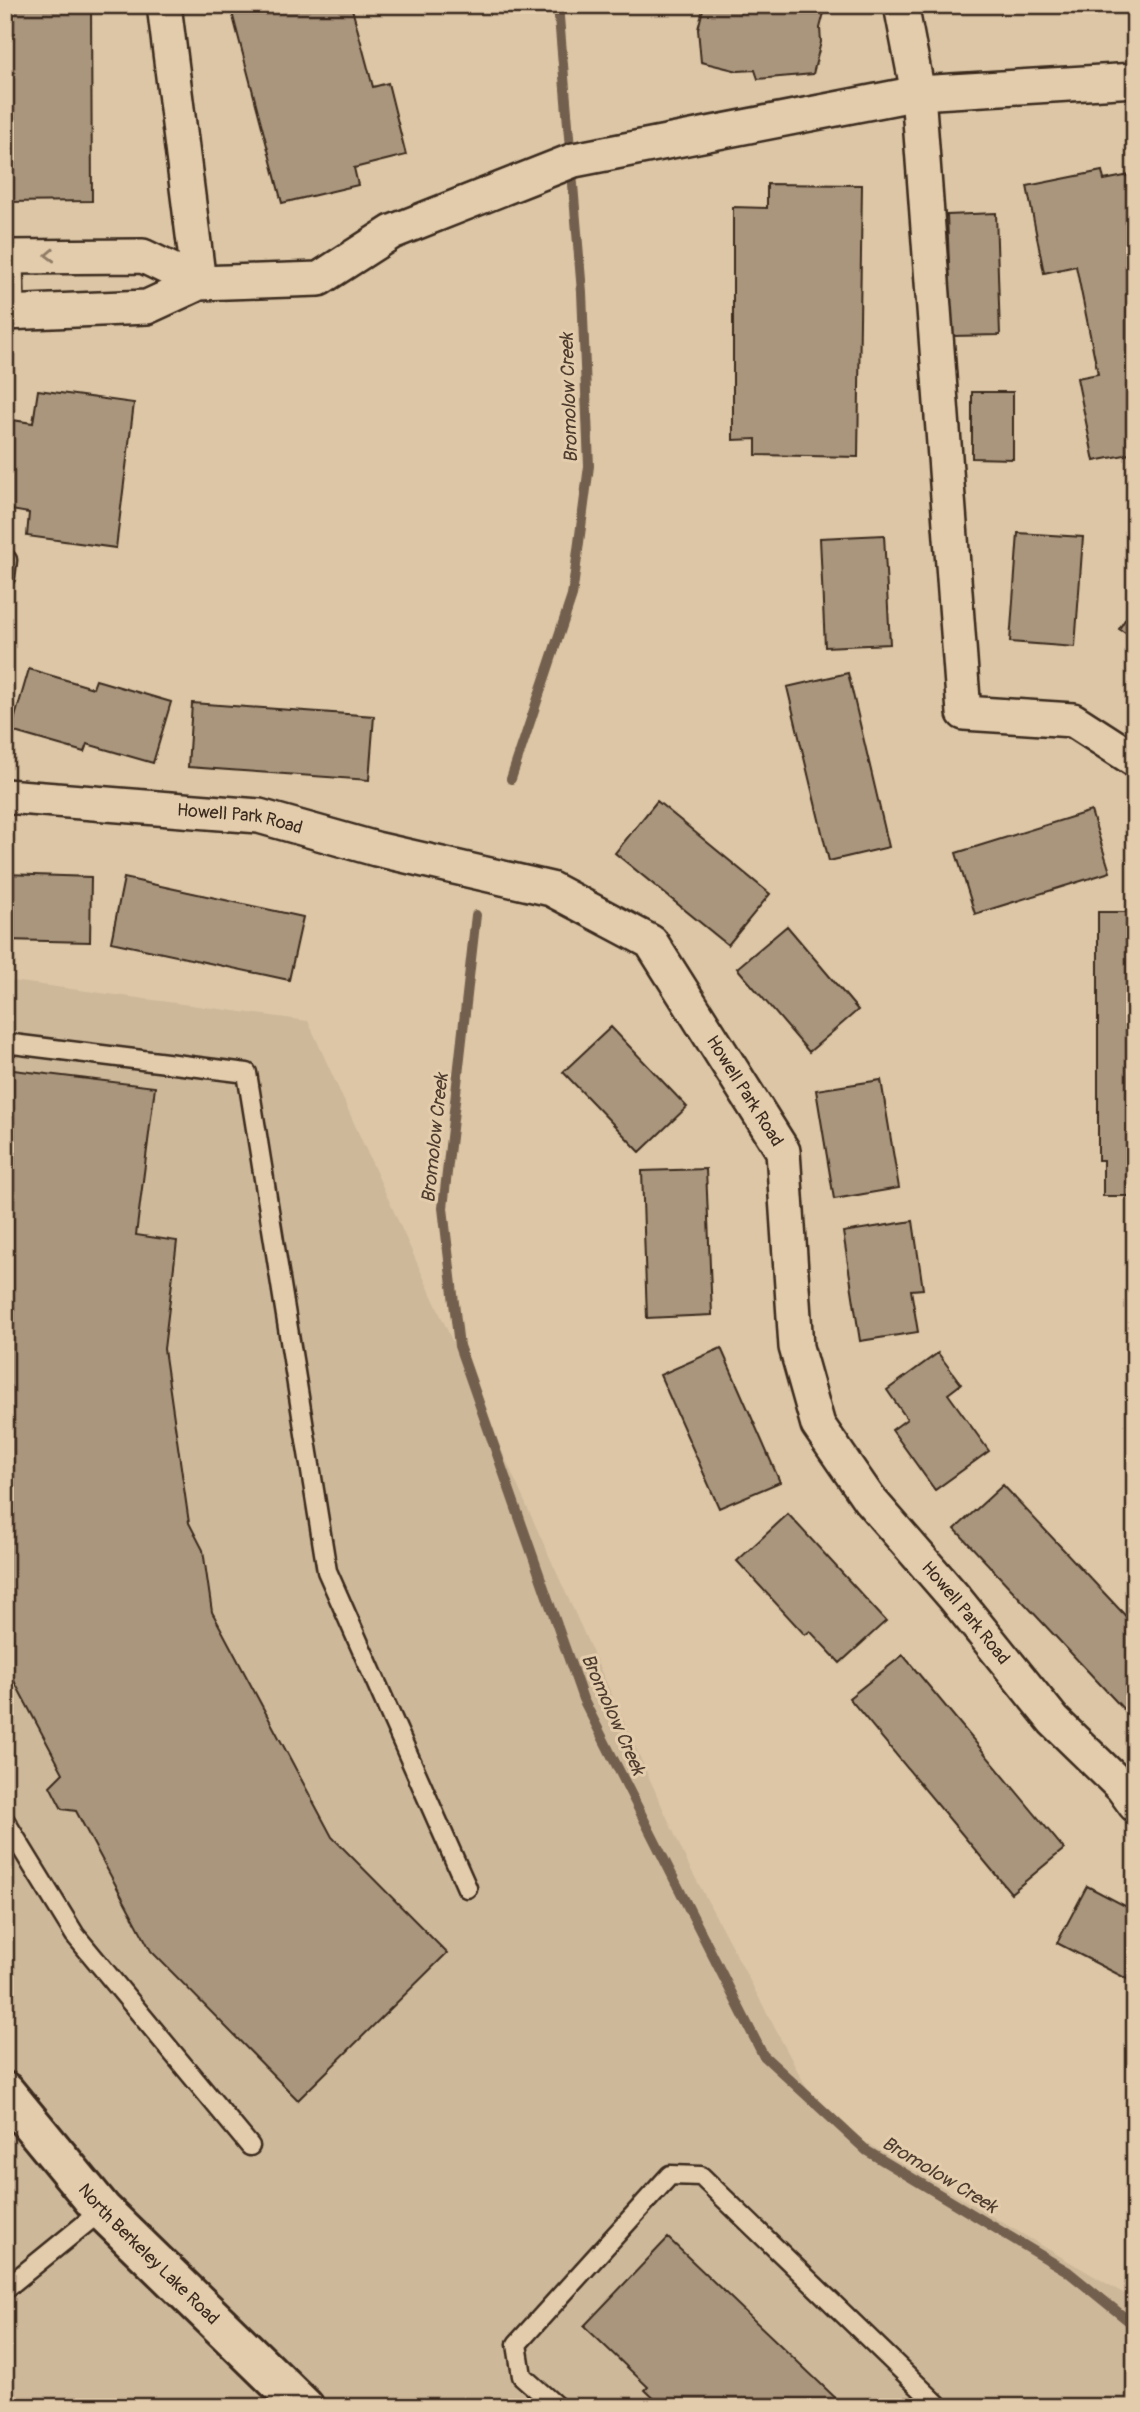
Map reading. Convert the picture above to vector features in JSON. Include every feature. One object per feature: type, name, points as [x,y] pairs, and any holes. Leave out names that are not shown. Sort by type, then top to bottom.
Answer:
[{"type":"street","points":[[164,5],[199,283]]},
{"type":"street","points":[[901,5],[918,93],[964,713],[1073,720],[1135,760]]},
{"type":"street","points":[[199,283],[142,256],[6,257],[6,313],[147,307],[199,283],[319,279],[392,232],[574,160],[918,93],[1135,80]]},
{"type":"street","points":[[90,255],[93,309]]},
{"type":"street","name":"Howell Park Road","points":[[5,796],[259,816],[376,849],[551,889],[651,942],[783,1151],[796,1347],[818,1425],[869,1499],[954,1597],[1054,1721],[1122,1787],[1135,1805]]},
{"type":"street","name":"North Berkeley Lake Road","points":[[5,2092],[102,2210],[304,2407]]},
{"type":"lane","points":[[5,1042],[247,1073],[327,1571],[467,1888]]},
{"type":"lane","points":[[5,1821],[75,1935],[250,2146]]},
{"type":"lane","points":[[557,2407],[523,2376],[517,2344],[670,2175],[701,2176],[940,2407]]},
{"type":"lane","points":[[5,2289],[102,2210]]},
{"type":"shaded area","points":[[5,980],[308,1021],[688,1864],[822,2117],[1135,2300],[1135,2407],[5,2407]]},
{"type":"building","points":[[5,5],[91,5],[92,201],[5,202]]},
{"type":"building","points":[[230,5],[351,5],[373,87],[388,83],[406,155],[354,168],[358,185],[282,203]]},
{"type":"building","points":[[704,5],[826,5],[813,74],[758,79],[755,70],[738,71],[701,62],[698,29]]},
{"type":"building","points":[[1102,171],[1104,180],[1135,174],[1135,453],[1094,461],[1077,378],[1098,374],[1076,266],[1044,273],[1027,186]]},
{"type":"building","points":[[767,184],[862,185],[858,457],[756,455],[756,439],[733,440],[733,207],[767,208]]},
{"type":"building","points":[[996,213],[1000,335],[952,336],[947,215]]},
{"type":"building","points":[[38,390],[134,403],[116,548],[27,536],[29,513],[5,509],[5,419],[33,423]]},
{"type":"building","points":[[972,392],[1013,392],[1013,459],[972,458]]},
{"type":"building","points":[[1018,533],[1083,537],[1075,647],[1010,642]]},
{"type":"building","points":[[884,535],[890,644],[825,647],[820,538]]},
{"type":"building","points":[[1135,604],[1135,639],[1119,629]]},
{"type":"building","points":[[29,669],[93,688],[96,680],[171,702],[153,763],[87,744],[84,752],[11,731]]},
{"type":"building","points":[[848,673],[889,847],[829,861],[787,687]]},
{"type":"building","points":[[192,703],[374,716],[369,780],[188,767]]},
{"type":"building","points":[[657,801],[770,894],[728,945],[615,853]]},
{"type":"building","points":[[1091,811],[1110,872],[975,914],[956,853]]},
{"type":"building","points":[[5,874],[91,877],[90,942],[5,940]]},
{"type":"building","points":[[124,878],[303,917],[289,980],[111,942]]},
{"type":"building","points":[[1098,912],[1135,912],[1135,1196],[1103,1196],[1103,1160],[1098,1160]]},
{"type":"building","points":[[787,926],[858,1010],[809,1052],[737,968]]},
{"type":"building","points":[[611,1027],[687,1107],[640,1152],[563,1072]]},
{"type":"building","points":[[5,1069],[155,1087],[136,1235],[177,1241],[164,1349],[189,1523],[203,1550],[212,1612],[332,1837],[447,1953],[298,2100],[151,1951],[76,1811],[62,1809],[50,1786],[63,1773],[5,1664]]},
{"type":"building","points":[[881,1080],[899,1188],[834,1199],[816,1090]]},
{"type":"building","points":[[706,1169],[712,1315],[647,1318],[642,1171]]},
{"type":"building","points":[[913,1221],[923,1289],[911,1290],[918,1332],[860,1341],[843,1232]]},
{"type":"building","points":[[721,1348],[780,1482],[719,1508],[660,1375]]},
{"type":"building","points":[[938,1353],[961,1384],[948,1394],[989,1451],[935,1490],[892,1430],[907,1419],[887,1390]]},
{"type":"building","points":[[1003,1485],[1135,1626],[1135,1708],[1128,1714],[955,1529]]},
{"type":"building","points":[[788,1514],[886,1621],[840,1663],[810,1631],[805,1635],[737,1561]]},
{"type":"building","points":[[903,1655],[1064,1849],[1011,1893],[849,1698]]},
{"type":"building","points":[[1087,1886],[1135,1911],[1135,1983],[1057,1943]]},
{"type":"building","points":[[668,2238],[845,2407],[663,2407],[645,2390],[648,2387],[584,2326]]},
{"type":"waterway","name":"Bromolow Creek","points":[[511,779],[572,596],[589,466],[582,292],[558,5]]},
{"type":"waterway","name":"Bromolow Creek","points":[[476,915],[443,1208],[459,1346],[583,1699],[763,2055],[867,2151],[1067,2271],[1135,2326]]}]
